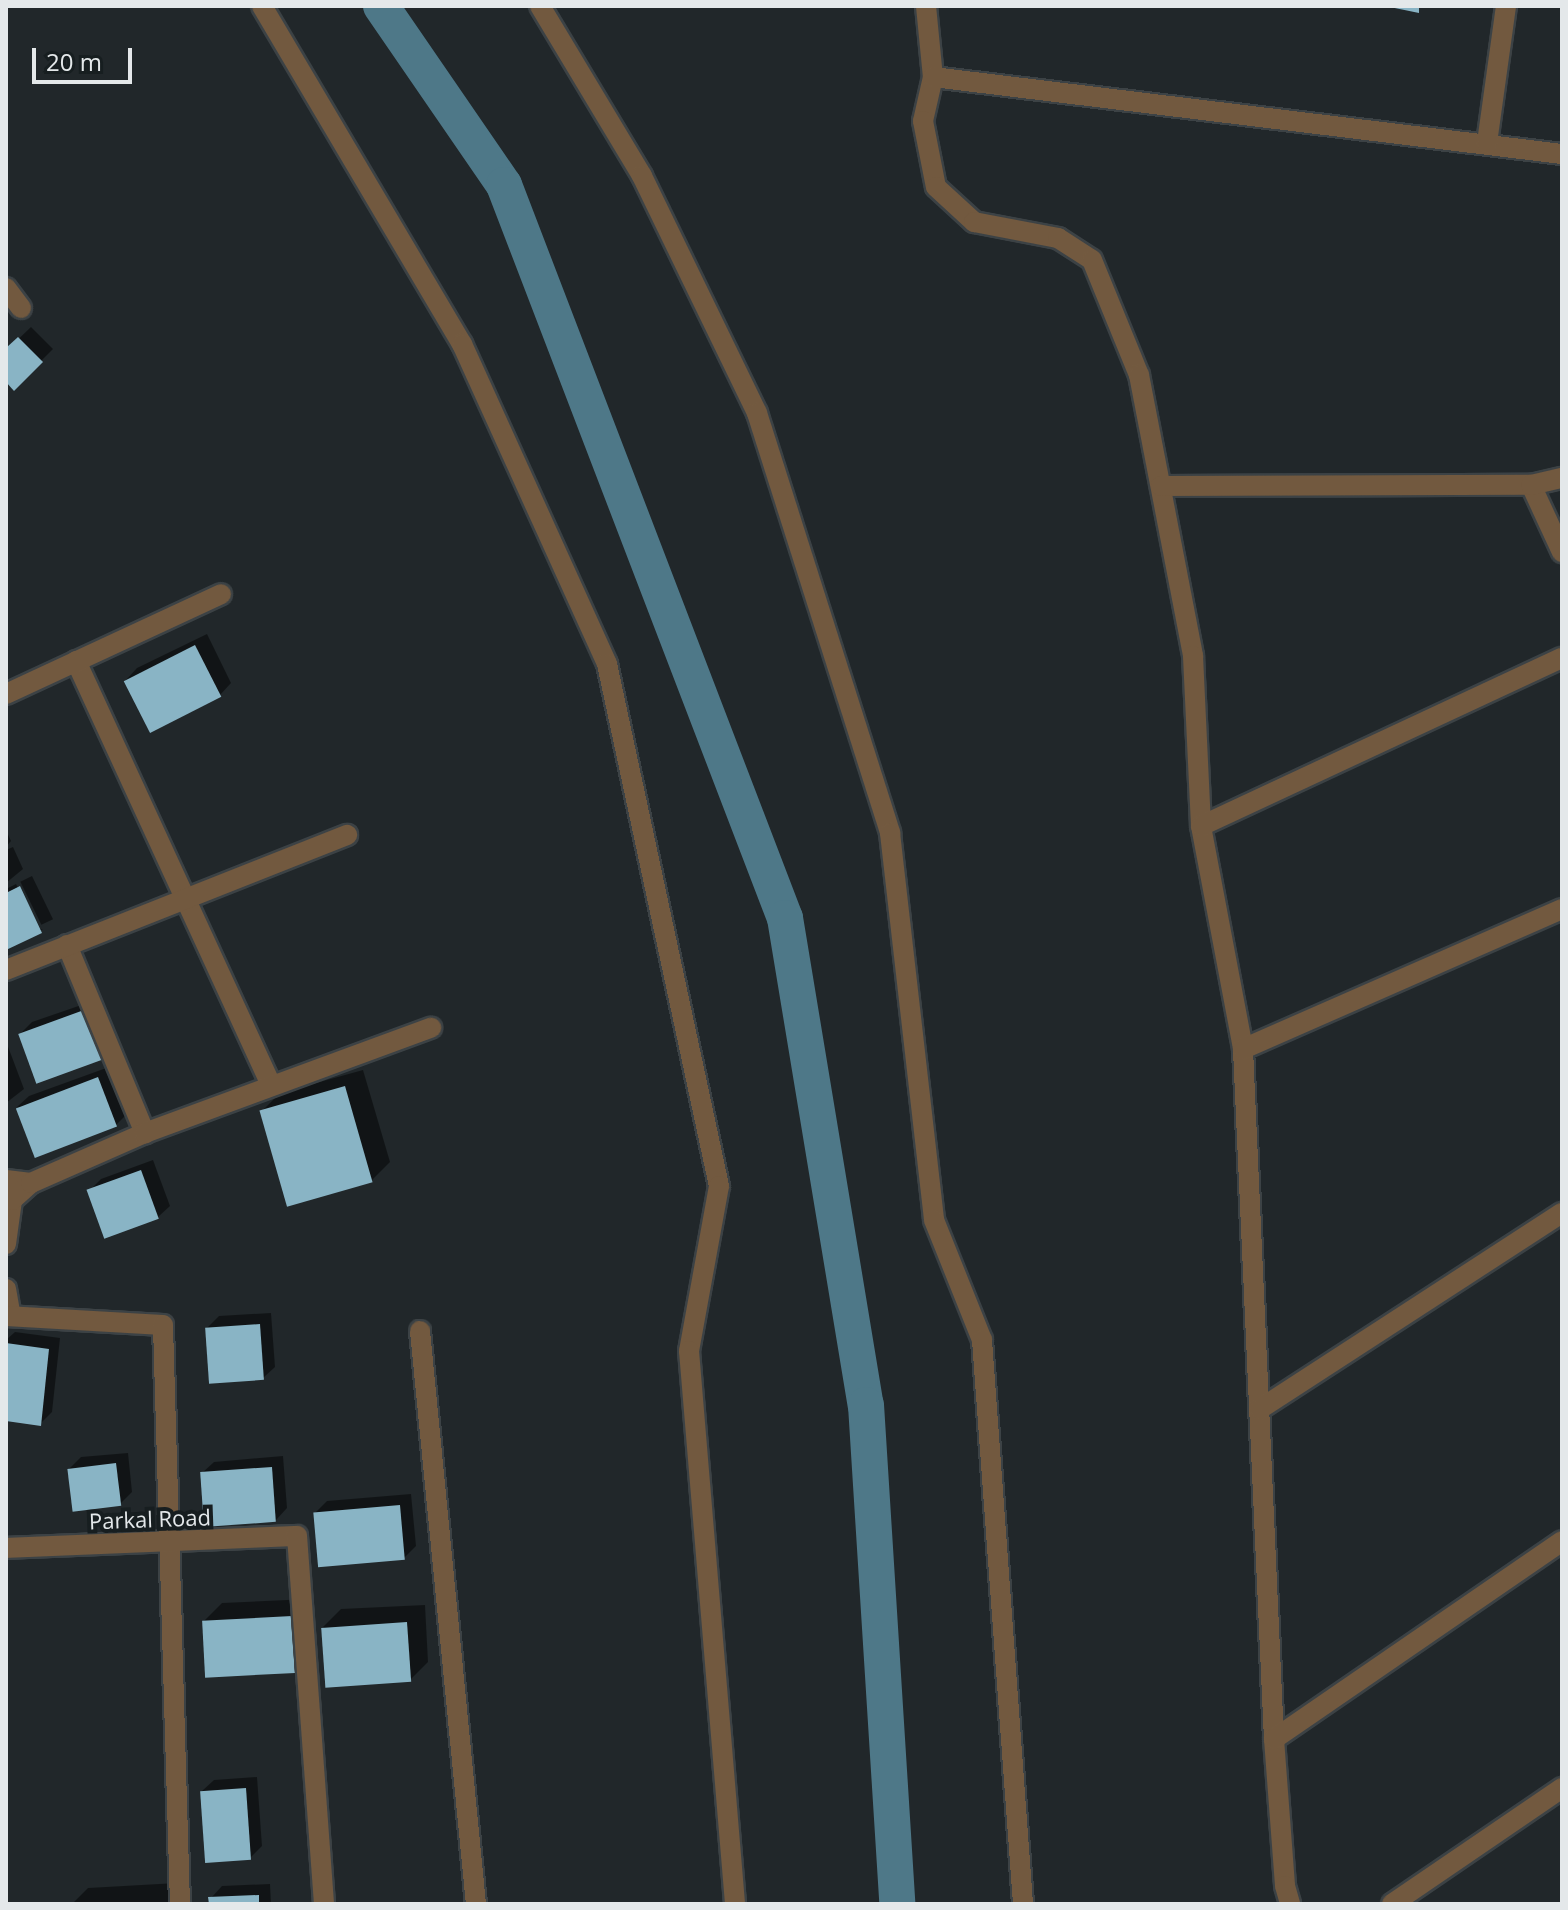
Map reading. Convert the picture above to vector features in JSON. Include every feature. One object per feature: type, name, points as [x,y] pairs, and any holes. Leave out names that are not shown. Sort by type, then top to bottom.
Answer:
[{"type":"street","points":[[262,6],[462,344],[607,664],[719,1186],[689,1351],[735,1904]]},
{"type":"street","points":[[540,6],[642,176],[757,413],[890,833],[934,1220],[982,1340],[1023,1904]]},
{"type":"street","points":[[926,6],[933,77],[923,121],[936,187],[974,222],[1058,238],[1092,260],[1139,375],[1161,486],[1193,656],[1201,826],[1243,1049],[1274,1739],[1285,1886],[1290,1904]]},
{"type":"street","points":[[1487,143],[1506,6]]},
{"type":"street","points":[[933,77],[1562,154]]},
{"type":"street","points":[[6,288],[21,308]]},
{"type":"street","points":[[1161,486],[1531,485],[1562,478]]},
{"type":"street","points":[[1531,485],[1562,552]]},
{"type":"street","points":[[6,694],[221,594]]},
{"type":"street","points":[[1201,826],[1562,658]]},
{"type":"street","points":[[76,661],[271,1085]]},
{"type":"street","points":[[6,970],[347,835]]},
{"type":"street","points":[[1243,1049],[1562,909]]},
{"type":"street","points":[[67,945],[145,1133]]},
{"type":"street","points":[[6,1244],[12,1200],[31,1183],[145,1133],[431,1028]]},
{"type":"street","points":[[6,1180],[31,1183]]},
{"type":"street","points":[[1260,1409],[1562,1213]]},
{"type":"street","points":[[6,1289],[9,1316],[163,1325],[180,1904]]},
{"type":"street","points":[[420,1331],[476,1904]]},
{"type":"street","name":"Parkal Road","points":[[6,1548],[297,1536],[324,1904]]},
{"type":"street","points":[[1274,1739],[1562,1541]]},
{"type":"street","points":[[1392,1904],[1562,1788]]},
{"type":"building","points":[[1385,6],[1419,6],[1419,13]]},
{"type":"building","points":[[18,337],[43,362],[14,391],[6,382],[6,348]]},
{"type":"building","points":[[195,645],[221,697],[150,733],[124,681]]},
{"type":"building","points":[[20,886],[42,933],[6,950],[6,893]]},
{"type":"building","points":[[84,1010],[102,1060],[36,1084],[18,1034]]},
{"type":"building","points":[[98,1077],[117,1126],[35,1158],[16,1109]]},
{"type":"building","points":[[345,1086],[373,1182],[287,1207],[259,1111]]},
{"type":"building","points":[[141,1170],[159,1219],[104,1239],[86,1190]]},
{"type":"building","points":[[260,1324],[264,1380],[209,1384],[205,1328]]},
{"type":"building","points":[[6,1343],[49,1349],[41,1426],[6,1421]]},
{"type":"building","points":[[116,1463],[121,1506],[73,1512],[67,1469]]},
{"type":"building","points":[[272,1467],[276,1522],[204,1527],[200,1472]]},
{"type":"building","points":[[400,1505],[405,1560],[318,1567],[313,1513]]},
{"type":"building","points":[[292,1616],[295,1673],[205,1678],[202,1621]]},
{"type":"building","points":[[407,1622],[411,1682],[325,1688],[321,1628]]},
{"type":"building","points":[[246,1788],[251,1860],[205,1863],[200,1791]]},
{"type":"building","points":[[259,1895],[259,1904],[209,1904],[208,1897]]},
{"type":"waterway","points":[[381,6],[504,185],[785,918],[866,1405],[897,1904]]}]
